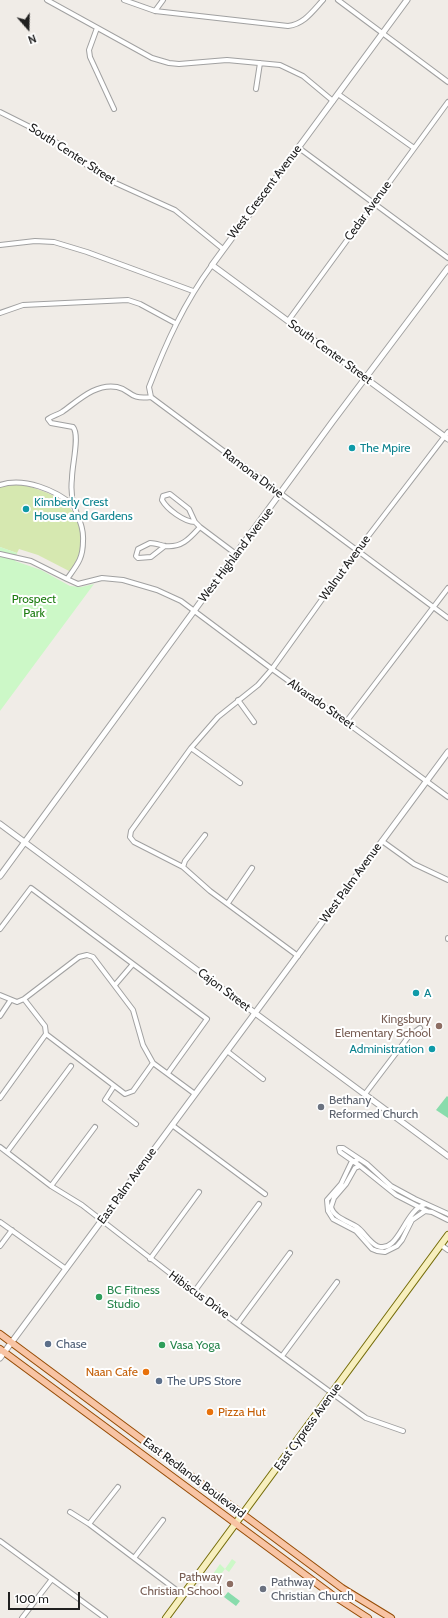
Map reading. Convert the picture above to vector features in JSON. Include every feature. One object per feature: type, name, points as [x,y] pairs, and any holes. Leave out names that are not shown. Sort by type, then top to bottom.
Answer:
[{"type":"main road","name":"East Cypress Avenue","points":[[166,1618],[448,1235]]},
{"type":"main road","name":"East Redlands Boulevard","points":[[0,1334],[342,1588],[391,1618]]},
{"type":"main road","name":"East Redlands Boulevard","points":[[2,1351],[331,1594],[368,1618]]},
{"type":"street","points":[[46,0],[152,58],[169,63],[226,60],[280,65],[303,76],[333,101]]},
{"type":"street","points":[[124,0],[155,12],[288,26],[298,25],[323,0]]},
{"type":"street","points":[[155,12],[163,0]]},
{"type":"street","points":[[338,0],[448,82]]},
{"type":"street","name":"West Crescent Avenue","points":[[151,398],[149,387],[175,322],[193,291],[408,0]]},
{"type":"street","points":[[97,28],[89,50],[90,57],[114,109]]},
{"type":"street","points":[[256,89],[260,63]]},
{"type":"street","points":[[338,94],[414,148]]},
{"type":"street","name":"Cedar Avenue","points":[[288,321],[448,102]]},
{"type":"street","name":"South Center Street","points":[[0,112],[34,128],[64,147],[90,168],[111,181],[175,210],[223,249]]},
{"type":"street","points":[[299,148],[448,258]]},
{"type":"street","points":[[0,245],[35,241],[54,242],[87,252],[193,291]]},
{"type":"street","name":"South Center Street","points":[[212,265],[446,438]]},
{"type":"street","name":"West Highland Avenue","points":[[0,876],[448,268]]},
{"type":"street","points":[[0,313],[23,305],[128,300],[140,304],[175,322]]},
{"type":"street","points":[[67,579],[80,562],[84,540],[83,527],[74,507],[71,495],[72,470],[77,440],[76,432],[69,426],[51,423],[48,419],[59,414],[84,394],[107,387],[118,387],[135,398],[151,398]]},
{"type":"street","name":"Ramona Drive","points":[[151,398],[356,552],[448,618]]},
{"type":"street","name":"Walnut Avenue","points":[[183,867],[134,842],[130,837],[131,831],[191,748],[218,717],[258,685],[272,669],[356,552],[446,438],[448,432]]},
{"type":"street","points":[[0,485],[14,482],[34,486],[59,496],[74,507]]},
{"type":"street","points":[[195,522],[186,520],[164,504],[162,500],[163,496],[170,494],[186,506],[193,515],[195,522],[200,527],[236,554]]},
{"type":"street","points":[[165,546],[146,559],[138,558],[136,556],[138,549],[150,543],[165,546],[180,545],[185,543],[200,527]]},
{"type":"street","name":"Alvarado Street","points":[[0,554],[31,561],[78,584],[102,578],[123,580],[176,598],[195,610],[272,669],[448,797]]},
{"type":"street","points":[[346,722],[448,588]]},
{"type":"street","points":[[238,700],[254,722]]},
{"type":"street","points":[[191,748],[240,783]]},
{"type":"street","name":"West Palm Avenue","points":[[255,1013],[448,752]]},
{"type":"street","name":"Cajon Street","points":[[0,824],[448,1156]]},
{"type":"street","points":[[205,835],[185,861],[183,867],[199,883],[298,956]]},
{"type":"street","points":[[382,841],[414,864],[448,880]]},
{"type":"street","points":[[228,903],[252,868]]},
{"type":"street","points":[[0,929],[31,888],[207,1019],[168,1073]]},
{"type":"street","points":[[0,995],[10,1001],[17,1002],[24,999],[83,955],[95,958],[133,1010],[143,1045],[153,1063],[195,1094]]},
{"type":"street","points":[[115,985],[133,964]]},
{"type":"street","points":[[0,1098],[46,1034],[45,1026],[24,999]]},
{"type":"street","points":[[0,1016],[10,1001]]},
{"type":"street","name":"East Palm Avenue","points":[[0,1358],[2,1351],[12,1343],[255,1013]]},
{"type":"street","points":[[365,1094],[409,1036],[420,1028]]},
{"type":"street","points":[[46,1034],[125,1094],[130,1093],[153,1063]]},
{"type":"street","points":[[227,1050],[263,1079]]},
{"type":"street","points":[[7,1152],[71,1066]]},
{"type":"street","points":[[114,1086],[105,1100],[136,1124]]},
{"type":"street","points":[[172,1125],[265,1194]]},
{"type":"street","points":[[51,1186],[95,1127]]},
{"type":"street","name":"Hibiscus Drive","points":[[0,1147],[51,1186],[82,1205],[194,1292],[366,1418],[403,1431]]},
{"type":"street","points":[[448,1214],[392,1186],[359,1159],[340,1147],[339,1151],[353,1162],[370,1172],[386,1188],[418,1207],[448,1220]]},
{"type":"street","points":[[359,1159],[353,1162],[341,1184],[327,1200],[327,1207],[331,1217],[356,1231],[372,1248],[380,1252],[394,1248],[402,1240],[412,1220],[420,1213],[427,1211]]},
{"type":"street","points":[[360,1166],[355,1168],[345,1186],[334,1198],[331,1207],[337,1216],[362,1230],[376,1245],[387,1247],[393,1243],[398,1237],[407,1219],[418,1207],[426,1204]]},
{"type":"street","points":[[150,1258],[198,1192]]},
{"type":"street","points":[[194,1292],[259,1204]]},
{"type":"street","points":[[0,1222],[66,1269]]},
{"type":"street","points":[[0,1246],[12,1230]]},
{"type":"street","points":[[441,1245],[448,1250]]},
{"type":"street","points":[[238,1323],[290,1253]]},
{"type":"street","points":[[282,1356],[337,1282]]},
{"type":"street","points":[[90,1524],[118,1487]]},
{"type":"street","points":[[70,1512],[90,1524],[183,1595]]},
{"type":"street","points":[[134,1558],[163,1520]]},
{"type":"street","points":[[0,1542],[105,1618]]},
{"type":"street","points":[[22,1618],[52,1579]]},
{"type":"green space","points":[[20,484],[53,495],[70,508],[76,517],[80,527],[81,545],[78,557],[71,572],[38,555],[19,549],[17,553],[0,547],[0,487]]},
{"type":"green space","name":"Prospect Park","points":[[0,547],[17,553],[15,561],[41,570],[70,586],[81,587],[94,584],[0,711]]},
{"type":"green space","points":[[447,1096],[448,1097],[448,1118],[436,1110]]},
{"type":"green space","points":[[232,1559],[236,1562],[229,1572],[225,1569]]},
{"type":"green space","points":[[220,1564],[225,1569],[218,1578],[213,1574]]},
{"type":"green space","points":[[228,1592],[240,1601],[236,1606],[224,1597]]},
{"type":"place","name":"The Mpire","points":[[352,448]]},
{"type":"place","name":"Kimberly Crest House and Gardens","points":[[26,509]]},
{"type":"place","name":"A","points":[[416,993]]},
{"type":"place","name":"Kingsbury Elementary School","points":[[439,1026]]},
{"type":"place","name":"Administration","points":[[432,1049]]},
{"type":"place","name":"Bethany Reformed Church","points":[[321,1107]]},
{"type":"place","name":"BC Fitness Studio","points":[[99,1297]]},
{"type":"place","name":"Chase","points":[[48,1344]]},
{"type":"place","name":"Vasa Yoga","points":[[162,1345]]},
{"type":"place","name":"Naan Cafe","points":[[146,1372]]},
{"type":"place","name":"The UPS Store","points":[[159,1381]]},
{"type":"place","name":"Pizza Hut","points":[[210,1412]]},
{"type":"place","name":"Pathway Christian School","points":[[230,1584]]},
{"type":"place","name":"Pathway Christian Church","points":[[263,1589]]}]
